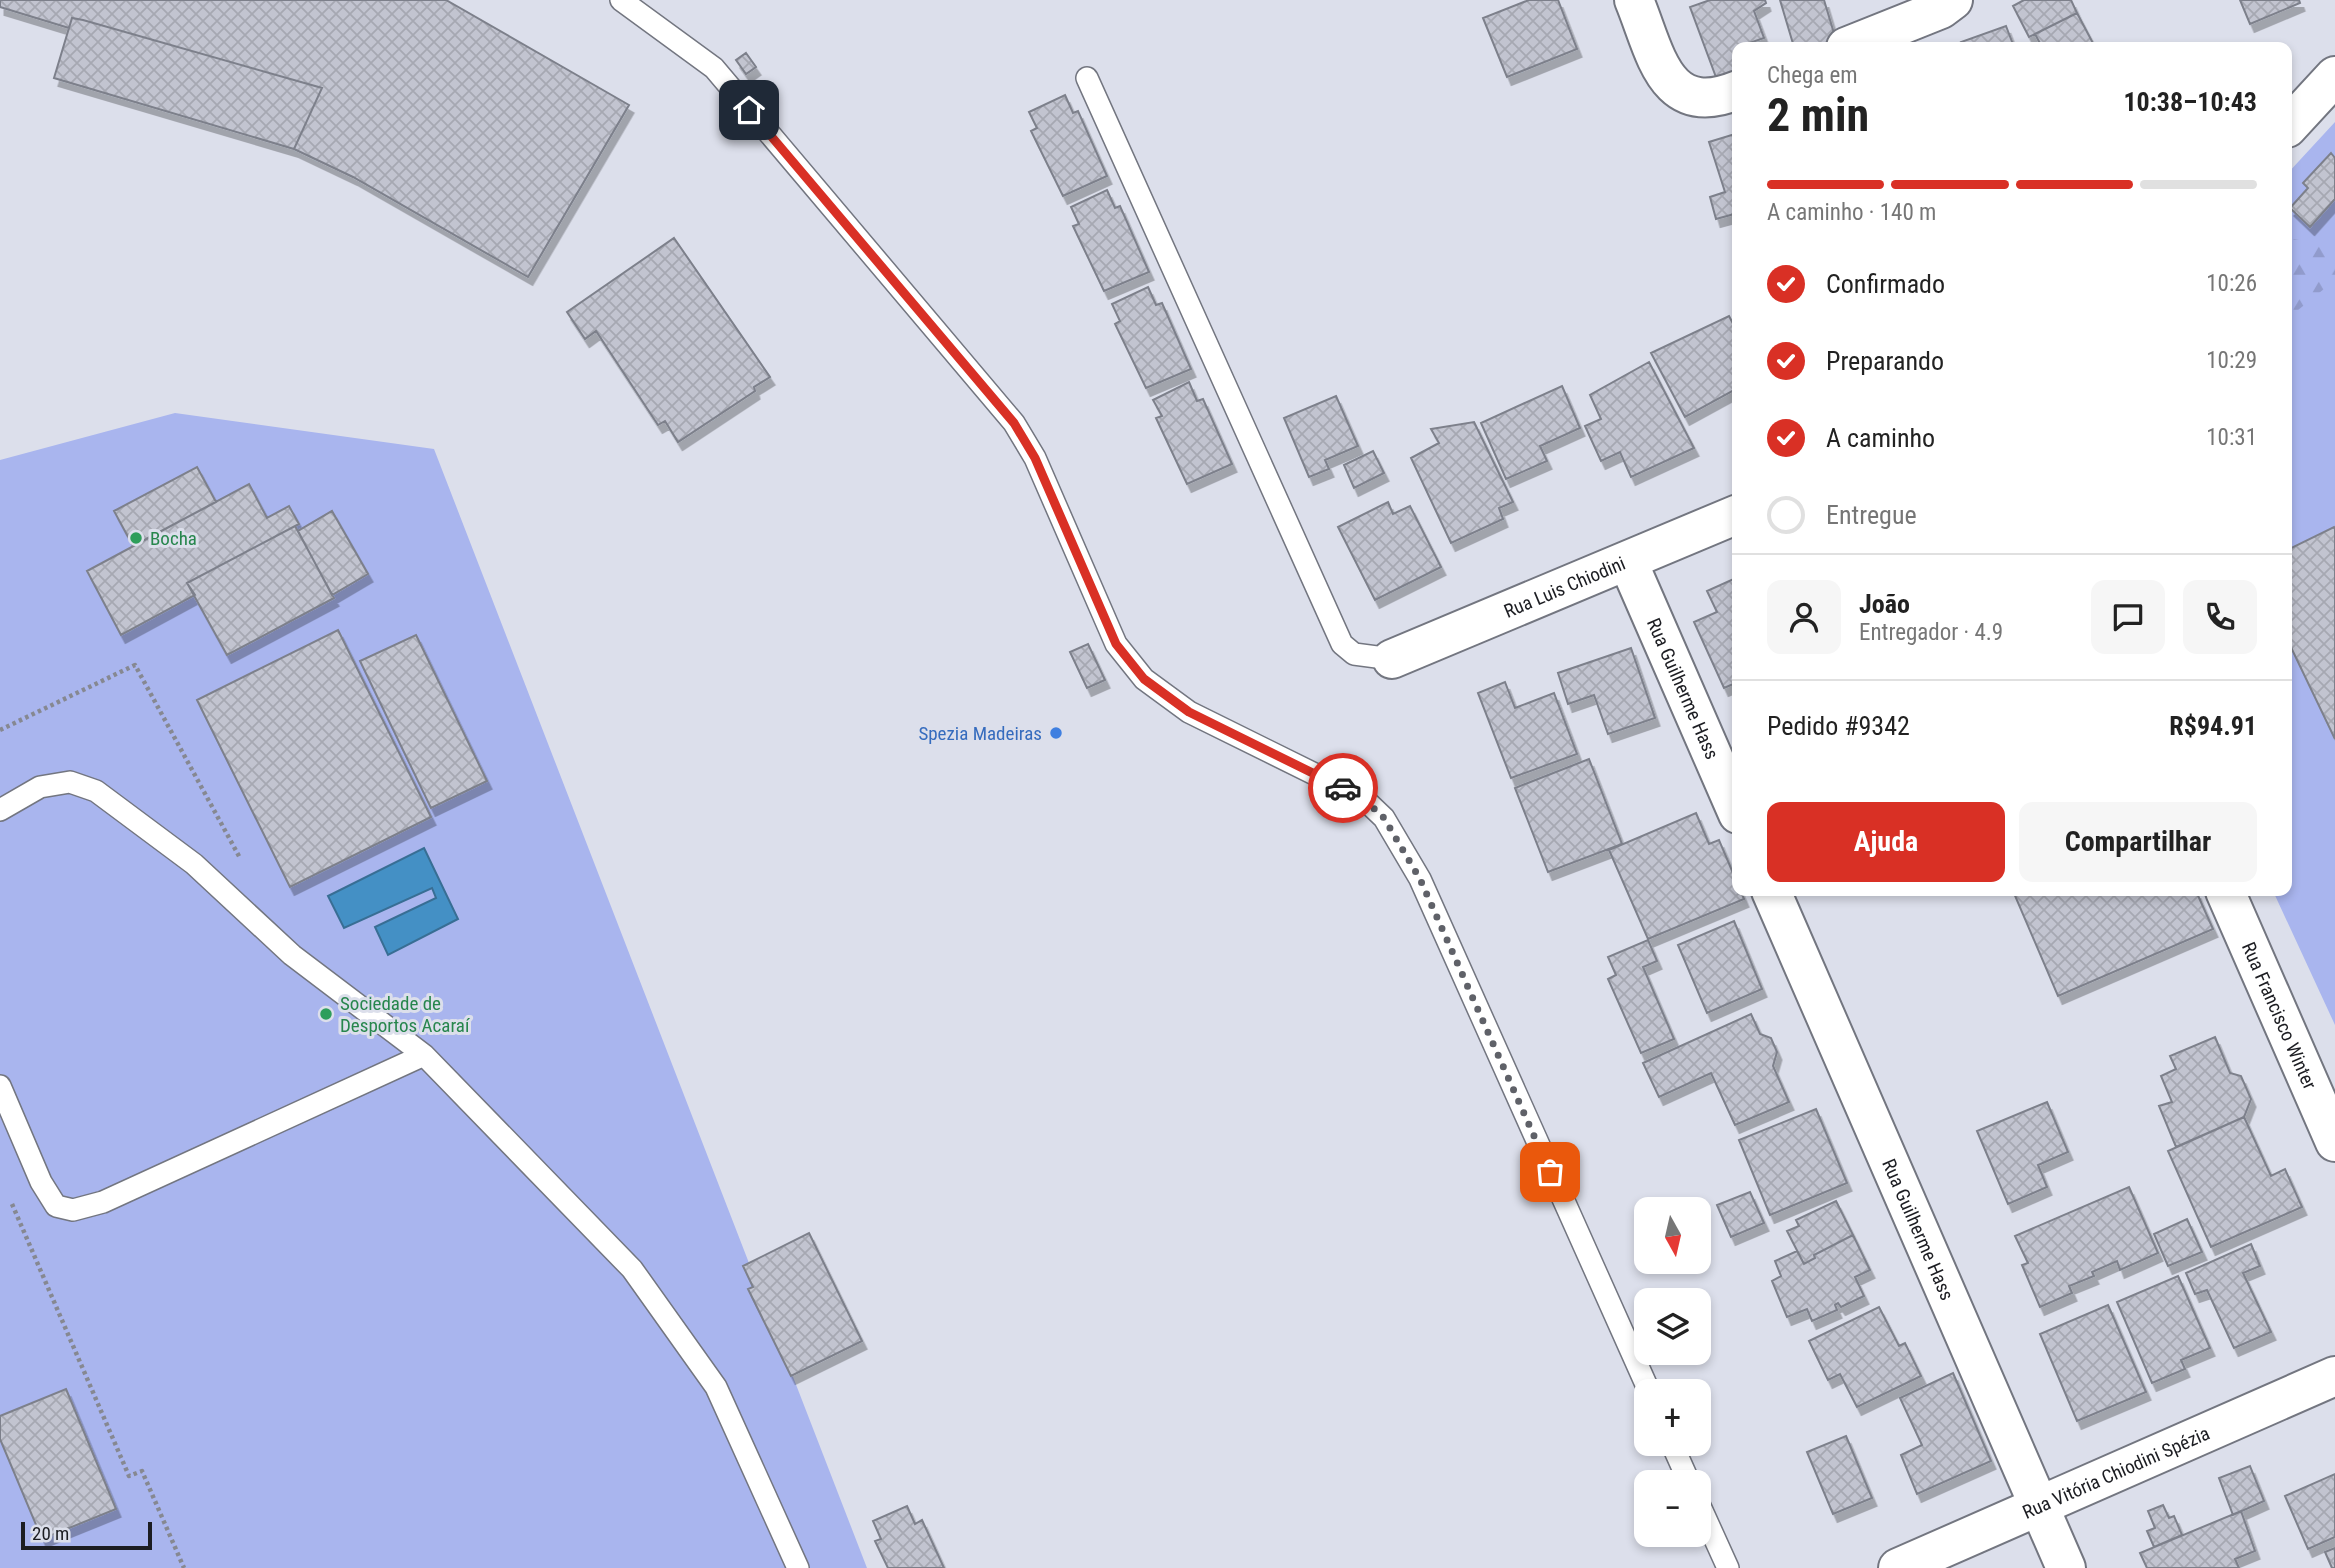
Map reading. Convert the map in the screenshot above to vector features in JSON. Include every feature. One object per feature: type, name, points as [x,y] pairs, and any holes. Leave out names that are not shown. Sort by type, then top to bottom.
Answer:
[{"type":"street","points":[[1634,0],[1668,83],[1687,96],[1699,98],[1732,91]]},
{"type":"street","points":[[1858,42],[1941,9],[1954,0]]},
{"type":"street","points":[[2292,123],[2335,76]]},
{"type":"street","name":"Rua Luis Chiodini","points":[[1392,659],[1732,517]]},
{"type":"street","name":"Rua Guilherme Hass","points":[[1628,562],[1732,800]]},
{"type":"street","name":"Rua Guilherme Hass","points":[[1773,896],[2066,1568]]},
{"type":"street","name":"Rua Francisco Winter","points":[[2227,896],[2335,1142]]},
{"type":"street","name":"Rua Vitória Chiodini Spézia","points":[[1898,1568],[2335,1376]]},
{"type":"lane","points":[[621,0],[714,68],[1014,423],[1035,458],[1116,644],[1144,679],[1189,712],[1363,798],[1384,818],[1420,879],[1644,1379]]},
{"type":"lane","points":[[1087,78],[1342,644],[1354,654],[1392,659]]},
{"type":"lane","points":[[0,810],[40,787],[70,782],[96,791],[194,864],[292,955],[424,1055],[632,1269],[716,1387],[798,1568]]},
{"type":"lane","points":[[0,1086],[41,1182],[55,1206],[73,1210],[116,1196],[424,1055]]},
{"type":"lane","points":[[1711,1530],[1728,1568]]},
{"type":"path","points":[[0,730],[135,665],[246,870]]},
{"type":"path","points":[[9,1195],[22,1233],[129,1476],[142,1471],[184,1568]]},
{"type":"green space","points":[[2335,122],[2335,1025],[2275,896],[2292,896],[2292,169]]},
{"type":"green space","points":[[2292,239],[2335,246],[2335,280],[2292,315]]},
{"type":"green space","name":"Sociedade de Desportos Acaraí","points":[[175,413],[434,449],[867,1568],[0,1568],[0,460]]},
{"type":"shaded area","points":[[424,848],[458,919],[388,955],[375,927],[436,898],[432,888],[344,928],[328,896]]},
{"type":"building","points":[[0,0],[446,0],[629,105],[528,277],[353,177],[294,149],[322,88],[83,20],[72,18],[69,28],[0,7]]},
{"type":"building","points":[[1529,0],[1558,0],[1577,49],[1507,77],[1483,18]]},
{"type":"building","points":[[1710,0],[1765,0],[1766,3],[1754,11],[1764,38],[1752,42],[1732,42],[1732,83],[1720,88],[1690,7]]},
{"type":"building","points":[[1780,0],[1824,0],[1836,40],[1793,42]]},
{"type":"building","points":[[2024,0],[2071,0],[2077,13],[2029,37],[2013,6]]},
{"type":"building","points":[[2240,0],[2299,0],[2300,3],[2250,24]]},
{"type":"building","points":[[2077,13],[2092,42],[2039,42],[2035,34]]},
{"type":"building","points":[[72,18],[322,88],[294,149],[54,78]]},
{"type":"building","points":[[2006,26],[2012,42],[1961,42]]},
{"type":"building","points":[[746,53],[756,67],[746,74],[736,60]]},
{"type":"building","points":[[1065,95],[1073,113],[1078,111],[1107,176],[1063,196],[1031,131],[1037,128],[1029,112]]},
{"type":"building","points":[[1732,135],[1732,215],[1716,219],[1710,197],[1725,192],[1709,142]]},
{"type":"building","points":[[2331,153],[2335,158],[2335,199],[2310,227],[2292,210],[2292,206],[2308,188],[2303,183]]},
{"type":"building","points":[[1107,190],[1115,208],[1120,206],[1149,272],[1104,291],[1073,226],[1079,224],[1071,207]]},
{"type":"building","points":[[674,238],[770,377],[754,387],[755,391],[678,442],[665,421],[658,425],[596,331],[585,339],[567,312]]},
{"type":"building","points":[[1148,287],[1156,305],[1162,303],[1191,369],[1146,388],[1115,324],[1120,321],[1112,304]]},
{"type":"building","points":[[1729,316],[1732,322],[1732,391],[1685,417],[1651,353]]},
{"type":"building","points":[[1649,362],[1694,448],[1631,477],[1620,452],[1601,461],[1585,426],[1601,419],[1590,395]]},
{"type":"building","points":[[1189,382],[1197,401],[1203,399],[1232,464],[1187,484],[1156,418],[1162,416],[1153,400]]},
{"type":"building","points":[[1562,386],[1580,428],[1540,446],[1547,461],[1506,479],[1481,423]]},
{"type":"building","points":[[1336,396],[1358,446],[1325,460],[1329,469],[1309,477],[1284,418]]},
{"type":"building","points":[[1474,422],[1513,502],[1499,508],[1503,519],[1451,543],[1411,458],[1439,443],[1431,429]]},
{"type":"building","points":[[1373,451],[1384,473],[1354,488],[1344,465]]},
{"type":"building","points":[[197,467],[216,502],[133,546],[114,511]]},
{"type":"building","points":[[249,484],[267,518],[289,506],[299,524],[187,583],[195,595],[121,635],[87,571]]},
{"type":"building","points":[[1388,502],[1393,514],[1410,506],[1441,567],[1375,600],[1338,527]]},
{"type":"building","points":[[332,511],[368,574],[332,595],[298,531]]},
{"type":"building","points":[[295,526],[334,598],[227,655],[187,583]]},
{"type":"building","points":[[2334,527],[2335,529],[2335,739],[2292,649],[2292,548]]},
{"type":"building","points":[[1732,580],[1732,685],[1724,688],[1694,622],[1717,612],[1707,591]]},
{"type":"building","points":[[338,630],[431,817],[290,887],[197,700]]},
{"type":"building","points":[[416,635],[487,781],[431,808],[360,661]]},
{"type":"building","points":[[1088,644],[1105,680],[1087,688],[1070,652]]},
{"type":"building","points":[[1631,648],[1655,718],[1608,734],[1594,695],[1568,704],[1558,673]]},
{"type":"building","points":[[1505,682],[1515,708],[1554,693],[1577,754],[1511,778],[1478,693]]},
{"type":"building","points":[[1589,759],[1622,844],[1548,872],[1515,788]]},
{"type":"building","points":[[1696,813],[1709,844],[1719,840],[1732,871],[1732,896],[1743,896],[1744,899],[1648,939],[1609,850]]},
{"type":"building","points":[[2015,896],[2198,896],[2213,929],[2058,996]]},
{"type":"building","points":[[1734,921],[1762,989],[1707,1013],[1678,945]]},
{"type":"building","points":[[1648,940],[1657,961],[1643,967],[1674,1039],[1641,1053],[1608,979],[1616,975],[1608,957]]},
{"type":"building","points":[[1751,1014],[1760,1034],[1771,1038],[1777,1052],[1773,1066],[1789,1102],[1735,1125],[1711,1073],[1659,1097],[1643,1063]]},
{"type":"building","points":[[2215,1037],[2230,1073],[2241,1076],[2251,1099],[2244,1117],[2176,1147],[2159,1106],[2172,1102],[2161,1076],[2176,1069],[2170,1056]]},
{"type":"building","points":[[2047,1102],[2068,1152],[2038,1165],[2047,1187],[2008,1204],[1977,1131]]},
{"type":"building","points":[[1816,1109],[1847,1183],[1770,1215],[1739,1140]]},
{"type":"building","points":[[2244,1117],[2271,1176],[2285,1169],[2302,1207],[2211,1247],[2168,1151]]},
{"type":"building","points":[[2129,1187],[2158,1253],[2120,1270],[2117,1261],[2092,1272],[2094,1276],[2069,1286],[2072,1293],[2040,1307],[2022,1265],[2028,1263],[2015,1236]]},
{"type":"building","points":[[1750,1192],[1764,1223],[1731,1237],[1717,1205]]},
{"type":"building","points":[[1836,1201],[1853,1235],[1814,1255],[1815,1258],[1804,1264],[1787,1231],[1799,1226],[1796,1220]]},
{"type":"building","points":[[2187,1219],[2202,1252],[2168,1266],[2154,1234]]},
{"type":"building","points":[[809,1233],[862,1341],[791,1376],[748,1289],[753,1287],[743,1266]]},
{"type":"building","points":[[1853,1235],[1870,1270],[1855,1277],[1864,1296],[1841,1307],[1838,1303],[1835,1305],[1837,1310],[1812,1321],[1807,1309],[1787,1317],[1772,1281],[1781,1276],[1775,1261],[1797,1251],[1804,1264],[1815,1258],[1814,1255]]},
{"type":"building","points":[[2251,1244],[2260,1266],[2243,1273],[2271,1332],[2234,1348],[2207,1290],[2195,1294],[2186,1273]]},
{"type":"building","points":[[2178,1276],[2210,1348],[2181,1360],[2185,1369],[2152,1383],[2117,1302]]},
{"type":"building","points":[[2108,1305],[2146,1392],[2077,1421],[2040,1334]]},
{"type":"building","points":[[1879,1307],[1899,1346],[1905,1343],[1921,1376],[1857,1407],[1840,1374],[1828,1380],[1809,1341]]},
{"type":"building","points":[[1953,1373],[1991,1461],[1917,1494],[1901,1455],[1922,1445],[1900,1398]]},
{"type":"building","points":[[66,1389],[116,1509],[42,1539],[0,1439],[0,1416]]},
{"type":"building","points":[[1846,1436],[1872,1498],[1833,1514],[1807,1452]]},
{"type":"building","points":[[2250,1466],[2264,1501],[2233,1515],[2219,1478]]},
{"type":"building","points":[[2335,1474],[2335,1537],[2308,1549],[2285,1496]]},
{"type":"building","points":[[2163,1505],[2169,1518],[2174,1516],[2182,1535],[2154,1547],[2147,1531],[2155,1528],[2148,1511]]},
{"type":"building","points":[[907,1506],[915,1524],[922,1520],[944,1568],[888,1568],[875,1541],[881,1539],[873,1521]]},
{"type":"building","points":[[2241,1511],[2255,1551],[2235,1559],[2239,1568],[2147,1568],[2140,1553]]},
{"type":"building","points":[[2335,1548],[2335,1568],[2332,1568],[2325,1552]]},
{"type":"way so far","points":[[1343,788],[1363,798],[1384,818],[1420,879],[1550,1172]]},
{"type":"place","name":"Bocha","points":[[136,538]]},
{"type":"place","name":"Spezia Madeiras","points":[[1056,733]]},
{"type":"place","name":"Sociedade de Desportos Acaraí","points":[[326,1014]]},
{"type":"route","points":[[749,110],[1014,423],[1035,458],[1116,644],[1144,679],[1189,712],[1343,788]]}]
